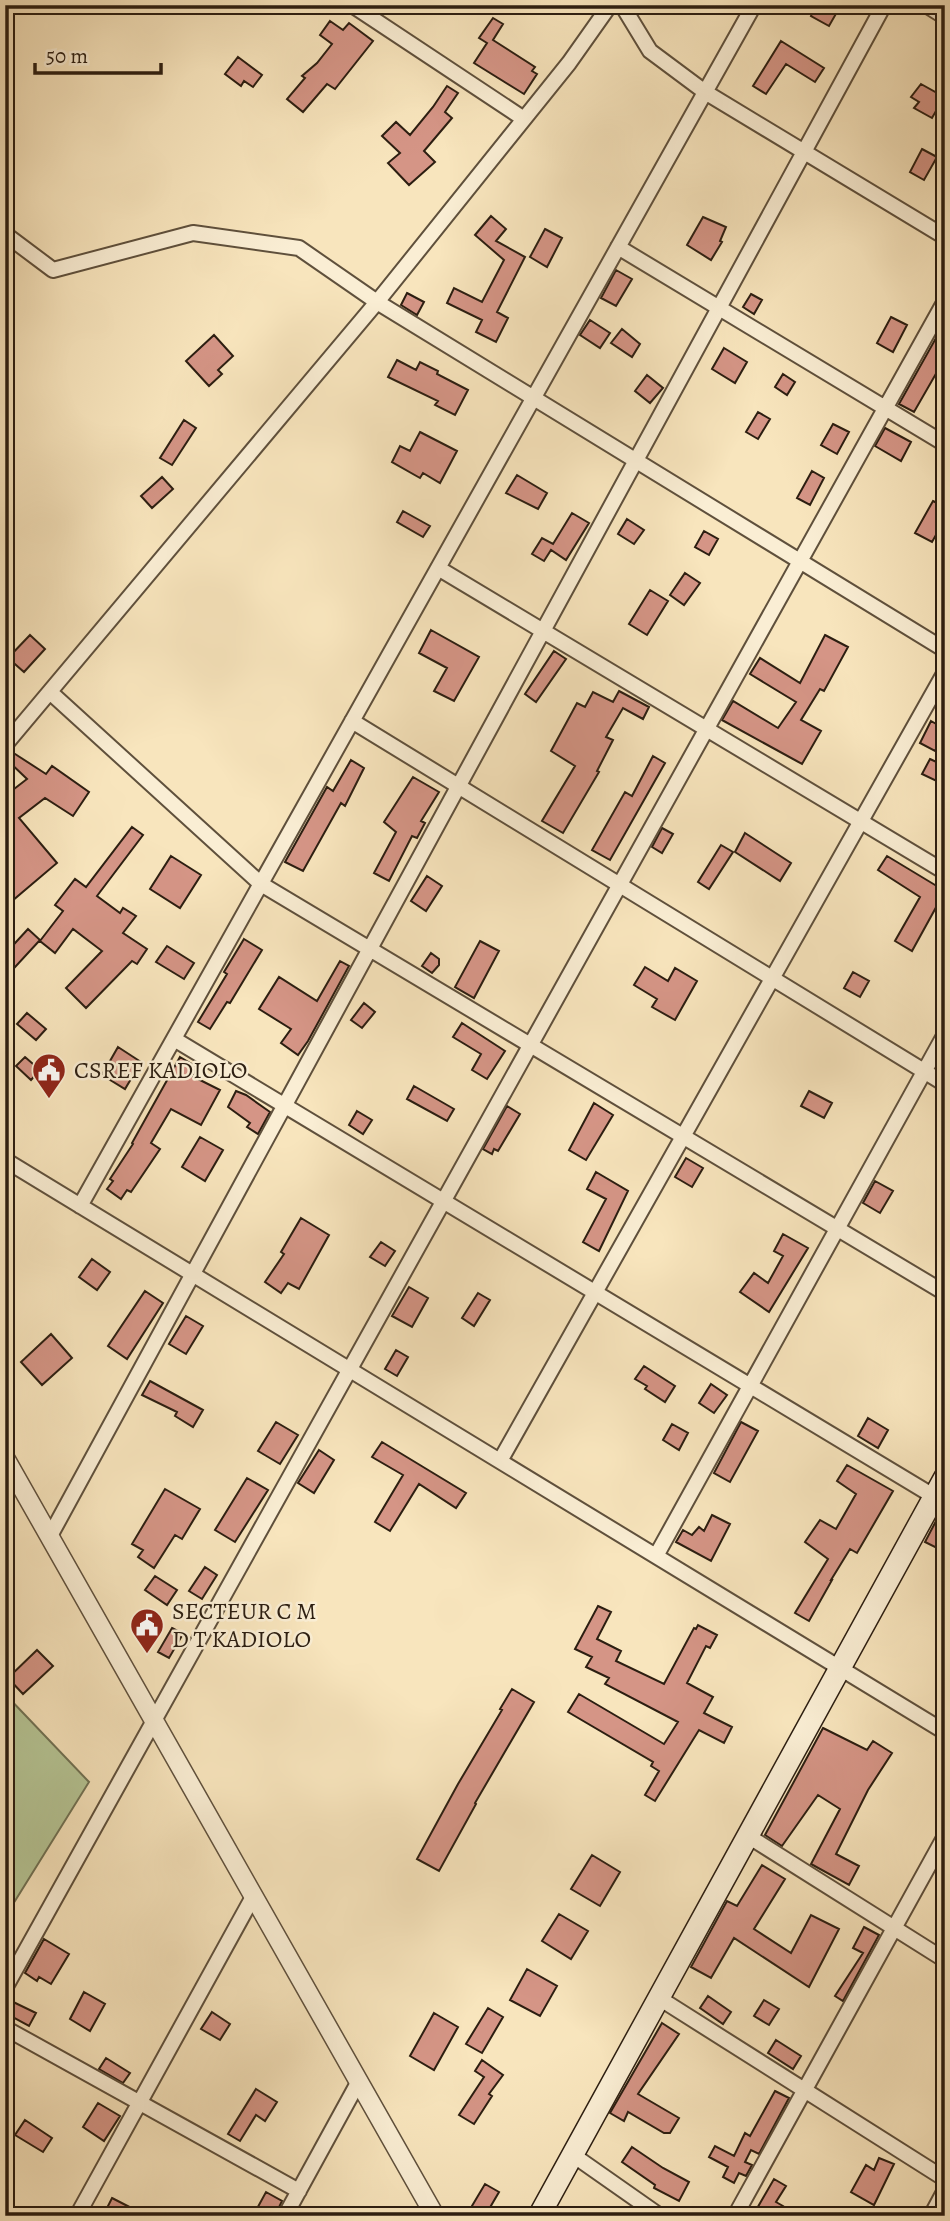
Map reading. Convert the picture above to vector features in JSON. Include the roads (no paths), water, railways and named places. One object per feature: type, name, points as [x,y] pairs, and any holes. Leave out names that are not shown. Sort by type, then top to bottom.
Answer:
[{"type":"main road","points":[[539,2216],[840,1668],[939,1499],[945,1477]]},
{"type":"street","points":[[352,5],[524,119]]},
{"type":"street","points":[[5,745],[377,302],[569,63],[610,5]]},
{"type":"street","points":[[622,5],[650,51],[705,92],[945,237]]},
{"type":"street","points":[[80,1206],[754,5]]},
{"type":"street","points":[[50,1536],[884,5]]},
{"type":"street","points":[[926,5],[945,17]]},
{"type":"street","points":[[5,234],[53,270],[193,233],[299,248],[377,302],[945,650]]},
{"type":"street","points":[[618,247],[945,444]]},
{"type":"street","points":[[5,1988],[945,301]]},
{"type":"street","points":[[438,568],[945,872]]},
{"type":"street","points":[[500,1461],[945,672]]},
{"type":"street","points":[[50,692],[261,884],[945,1293]]},
{"type":"street","points":[[352,721],[945,1084]]},
{"type":"street","points":[[656,1556],[945,1034]]},
{"type":"street","points":[[174,1039],[939,1499]]},
{"type":"street","points":[[5,1160],[945,1732]]},
{"type":"street","points":[[5,1458],[435,2216]]},
{"type":"street","points":[[748,1836],[945,1960]]},
{"type":"street","points":[[735,2216],[945,1836]]},
{"type":"street","points":[[77,2216],[254,1895]]},
{"type":"street","points":[[659,1998],[945,2179]]},
{"type":"street","points":[[5,2028],[299,2191]]},
{"type":"street","points":[[285,2216],[359,2081]]},
{"type":"street","points":[[573,2155],[660,2216]]},
{"type":"street","points":[[931,2216],[945,2190]]},
{"type":"place","name":"CSREF KADIOLO","points":[[49,1100]]},
{"type":"place","name":"SECTEUR C M D T KADIOLO","points":[[147,1655]]}]
